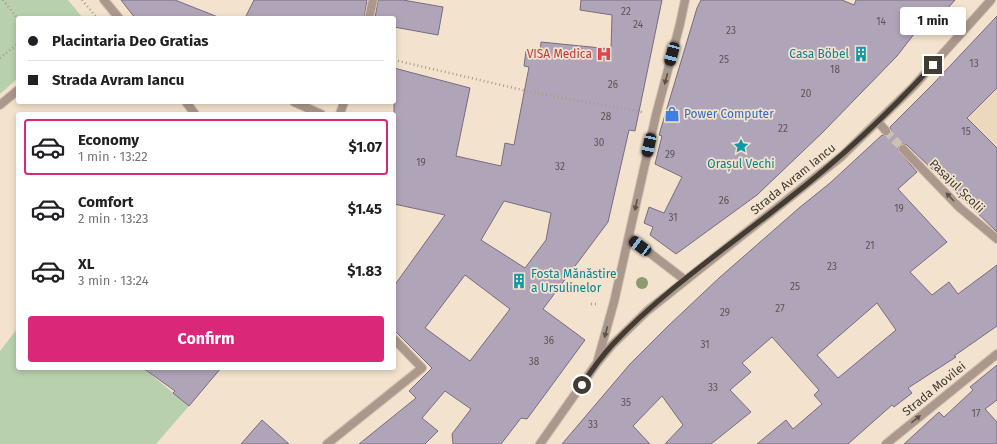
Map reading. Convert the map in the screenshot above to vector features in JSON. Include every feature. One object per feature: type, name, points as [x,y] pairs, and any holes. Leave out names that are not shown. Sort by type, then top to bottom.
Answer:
[{"type":"street","points":[[104,0],[117,16]]},
{"type":"street","points":[[369,16],[373,0]]},
{"type":"street","points":[[540,444],[597,363],[614,302],[656,115],[685,0]]},
{"type":"street","name":"Strada Avram Iancu","points":[[597,363],[612,345],[641,317],[685,280],[842,156],[918,81],[991,0]]},
{"type":"street","points":[[0,104],[16,92]]},
{"type":"street","points":[[298,104],[316,112]]},
{"type":"street","points":[[878,122],[886,131]]},
{"type":"street","name":"Pasajul Școlii","points":[[903,149],[960,208],[997,239]]},
{"type":"street","points":[[629,237],[685,280]]},
{"type":"street","points":[[327,444],[422,368],[396,341]]},
{"type":"street","name":"Strada Movilei","points":[[886,444],[997,354]]},
{"type":"path","points":[[3,0],[16,16]]},
{"type":"path","points":[[82,0],[95,16]]},
{"type":"path","points":[[0,58],[16,46]]},
{"type":"path","points":[[396,60],[531,92],[656,115]]},
{"type":"shaded area","points":[[982,32],[997,45],[997,147],[933,84]]},
{"type":"green space","points":[[0,0],[68,0],[81,16],[16,16],[16,80],[0,94]]},
{"type":"green space","points":[[16,331],[16,370],[145,370],[189,406],[156,444],[0,444],[0,351]]},
{"type":"building","points":[[121,0],[175,0],[215,16],[133,16]]},
{"type":"building","points":[[254,0],[367,0],[364,16],[246,16]]},
{"type":"building","points":[[378,0],[403,0],[443,7],[438,35],[396,27],[396,16],[375,16]]},
{"type":"building","points":[[581,0],[662,0],[635,131],[629,130],[608,222],[543,309],[585,340],[527,419],[521,418],[501,444],[453,444],[452,434],[471,409],[445,391],[422,418],[438,431],[425,444],[359,444],[416,398],[409,391],[432,368],[396,332],[396,283],[445,215],[396,204],[396,112],[394,112],[394,104],[396,104],[396,69],[470,88],[456,156],[501,166],[505,143],[514,145],[529,67],[524,66],[526,51],[540,53],[541,42],[611,49],[612,15],[580,10]],"holes":[[[504,201],[551,213],[546,240],[525,268],[481,240]],[[465,275],[510,309],[470,361],[425,328]]]},
{"type":"building","points":[[701,0],[842,0],[854,5],[856,0],[955,0],[926,33],[918,29],[897,56],[822,133],[757,195],[676,254],[650,235],[653,227],[644,223],[649,207],[664,213],[682,177],[655,164],[662,136],[659,135],[697,8]]},
{"type":"building","points":[[997,16],[997,88],[967,118],[997,148],[997,232],[907,145],[901,144],[899,145],[898,150],[917,172],[898,189],[947,242],[910,272],[932,295],[949,282],[958,294],[997,265],[997,326],[954,356],[956,357],[908,388],[912,393],[894,407],[892,405],[848,444],[757,444],[786,420],[793,429],[822,404],[814,395],[819,390],[772,337],[742,363],[751,372],[730,390],[751,412],[711,444],[665,444],[683,425],[662,396],[633,426],[650,444],[562,444],[630,364],[667,327],[719,278],[830,183],[882,135],[890,135],[890,127]],"holes":[[[877,303],[896,330],[838,378],[817,355]]]},
{"type":"building","points":[[997,365],[997,400],[985,409],[997,422],[997,444],[904,444],[939,412],[944,417],[973,390],[970,387]]},
{"type":"building","points":[[146,370],[219,370],[189,406],[173,393],[175,391]]},
{"type":"building","points":[[262,420],[289,444],[241,444]]},
{"type":"tunnel","points":[[886,131],[903,149]]},
{"type":"place","name":"VISA Medica","points":[[604,54]]},
{"type":"place","name":"Casa Böbel","points":[[861,54]]},
{"type":"place","name":"Power Computer","points":[[672,114]]},
{"type":"place","name":"Orașul Vechi","points":[[741,146]]},
{"type":"place","name":"Fosta Mănăstire a Ursulinelor","points":[[519,281]]},
{"type":"route","points":[[582,385],[612,345],[647,312],[685,280],[842,156],[878,122],[933,65]]}]
